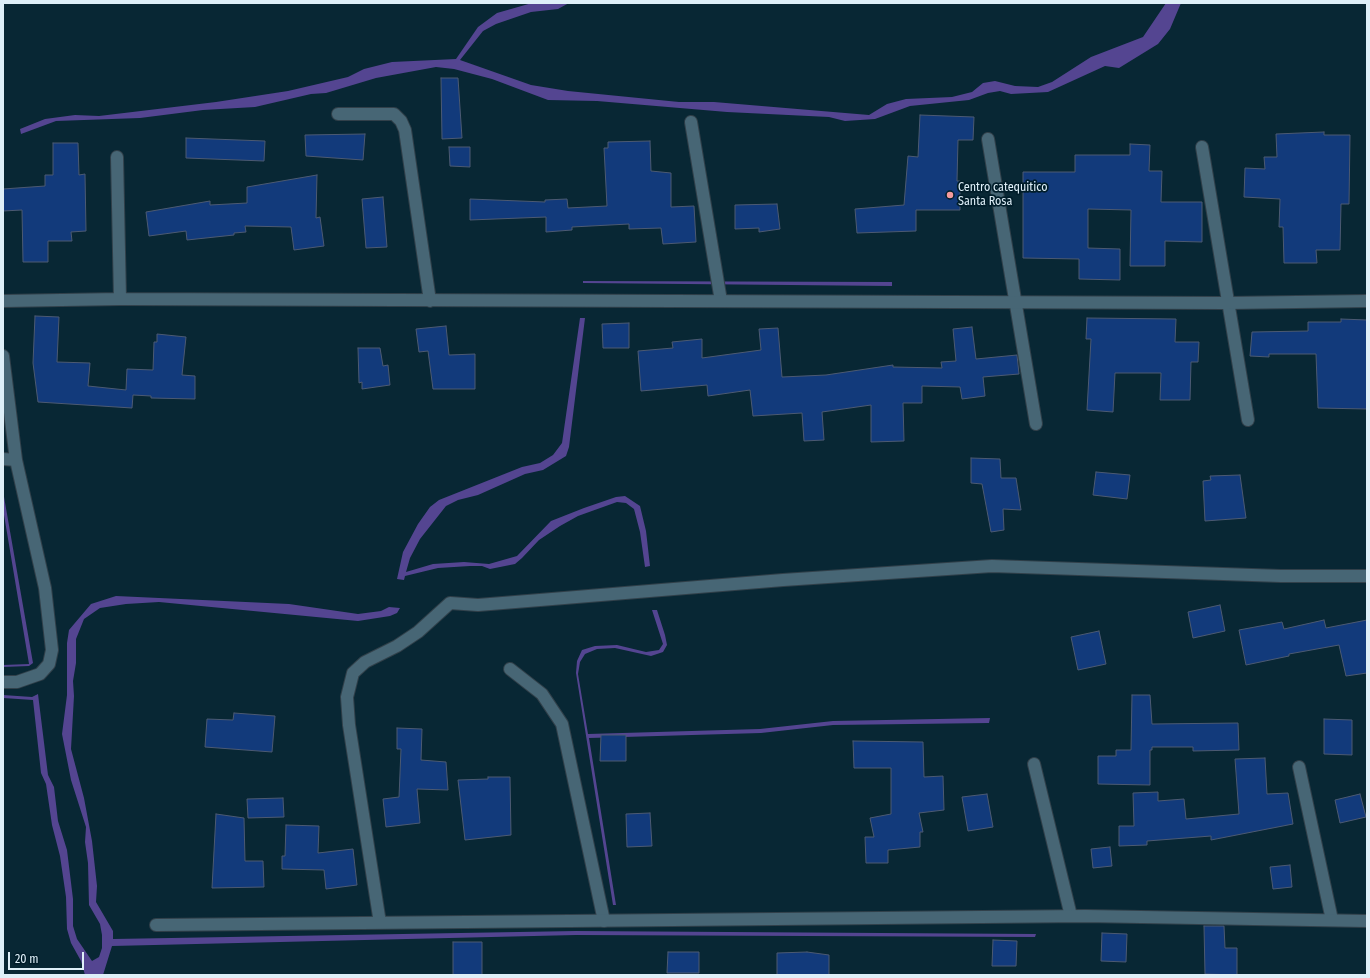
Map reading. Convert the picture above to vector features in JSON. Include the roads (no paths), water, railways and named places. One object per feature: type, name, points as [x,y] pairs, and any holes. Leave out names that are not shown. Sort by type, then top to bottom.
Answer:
[{"type":"street","points":[[338,114],[394,114],[401,121],[405,130],[430,301]]},
{"type":"street","points":[[691,122],[721,301]]},
{"type":"street","points":[[988,139],[1015,302],[1032,391],[1036,424]]},
{"type":"street","points":[[1202,147],[1227,303],[1248,420]]},
{"type":"street","points":[[117,157],[120,299]]},
{"type":"street","points":[[3,301],[120,299],[1227,303],[1367,301]]},
{"type":"street","points":[[3,356],[16,460],[45,588],[52,650],[49,664],[40,674],[17,682],[3,682]]},
{"type":"street","points":[[3,458],[16,460]]},
{"type":"street","points":[[380,923],[349,725],[348,697],[353,673],[365,662],[397,646],[418,632],[450,603],[478,605],[783,580],[992,566],[1281,576],[1367,576]]},
{"type":"street","points":[[510,669],[542,694],[562,724],[604,920]]},
{"type":"street","points":[[1034,764],[1071,916]]},
{"type":"street","points":[[1299,767],[1332,920]]},
{"type":"street","points":[[156,925],[1071,916],[1367,921]]},
{"type":"place","name":"Centro catequitico Santa Rosa","points":[[950,195]]}]
